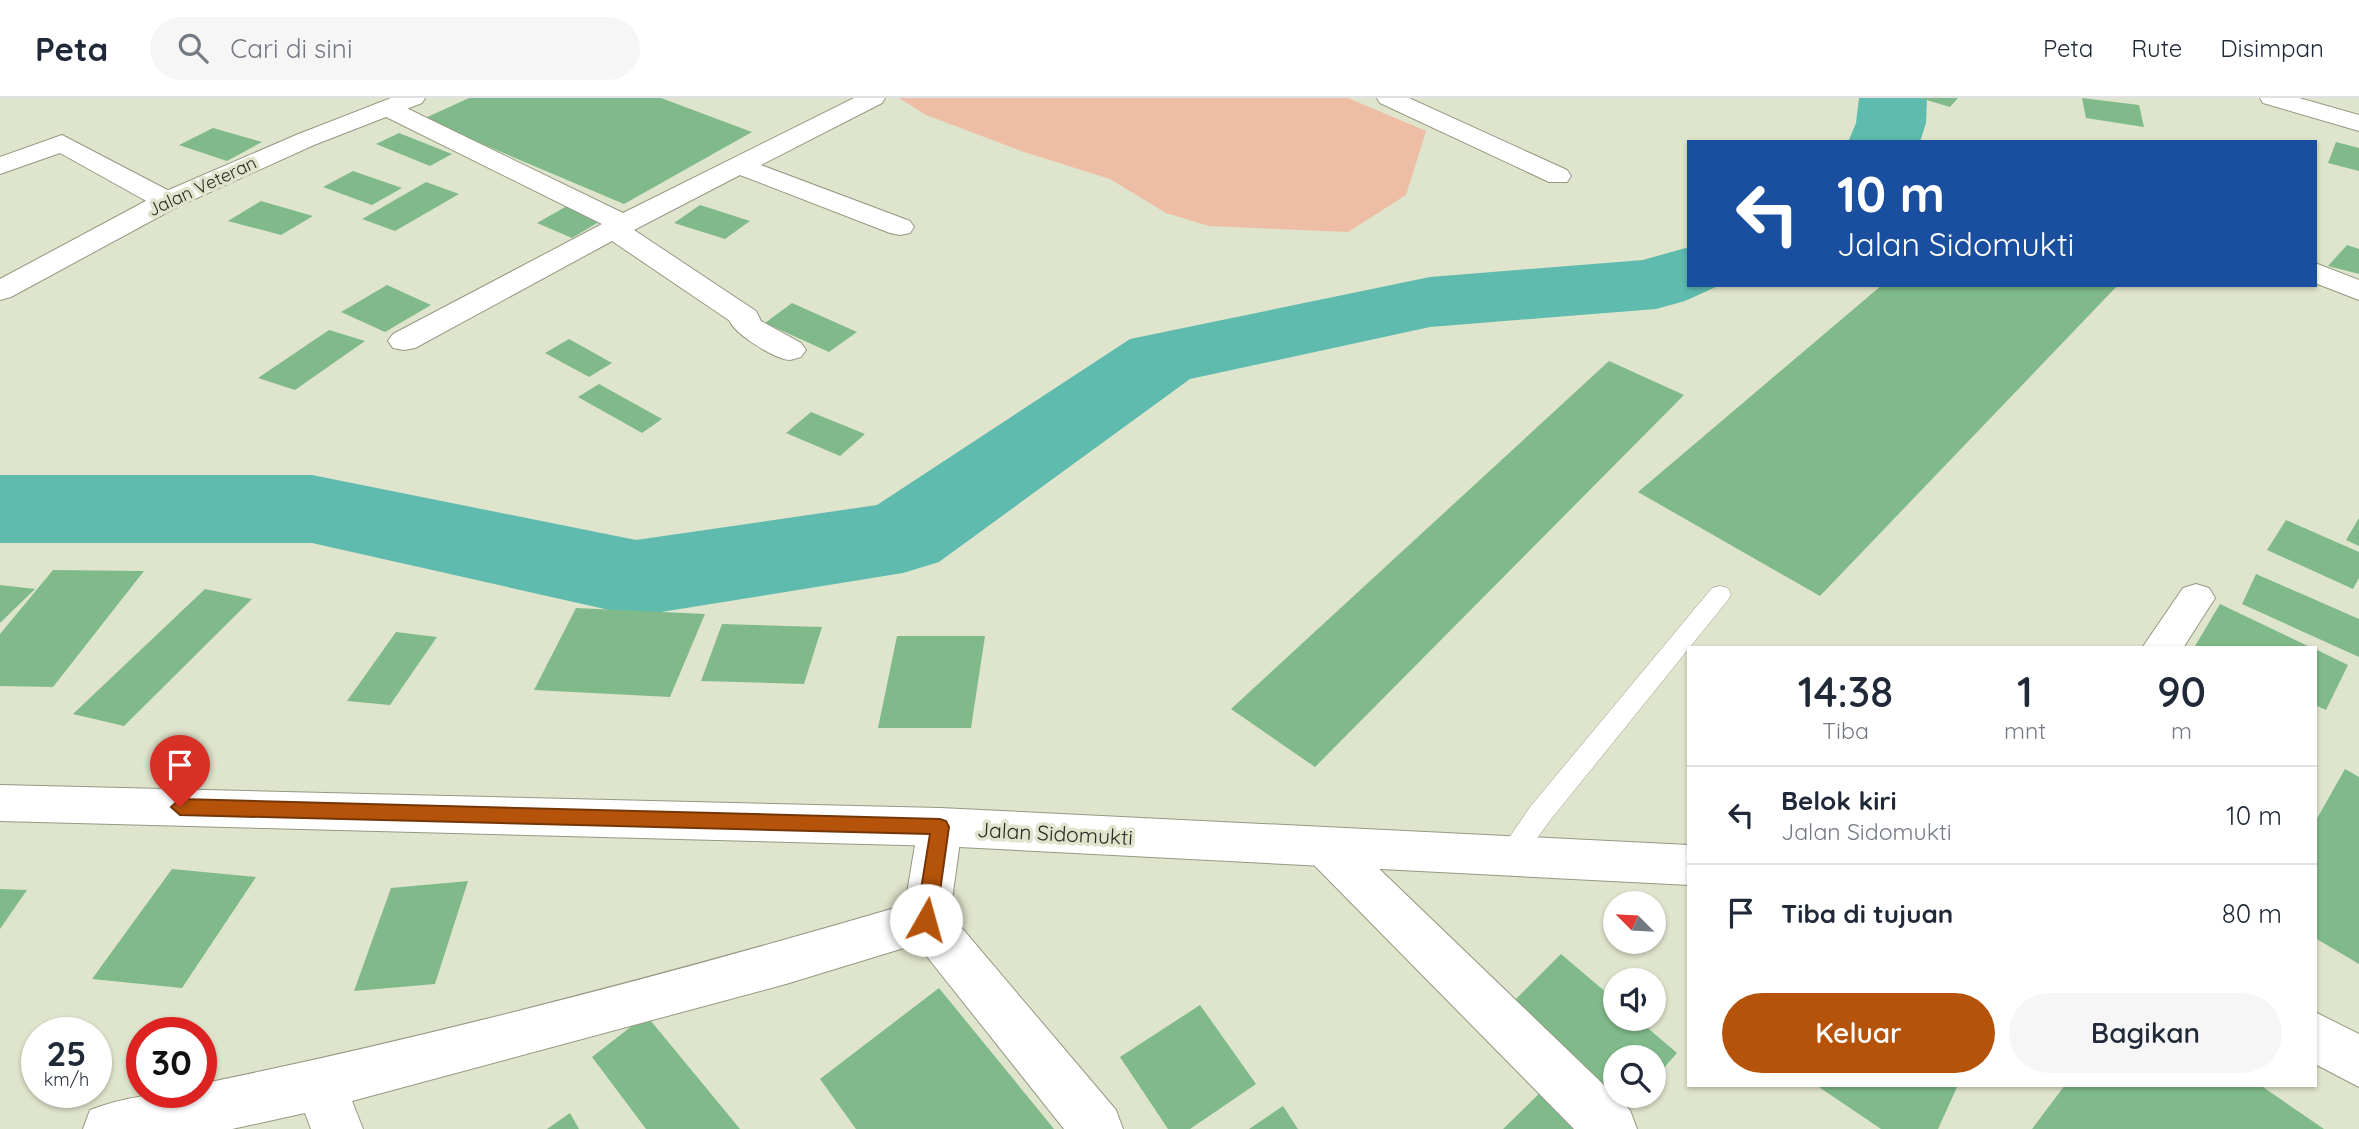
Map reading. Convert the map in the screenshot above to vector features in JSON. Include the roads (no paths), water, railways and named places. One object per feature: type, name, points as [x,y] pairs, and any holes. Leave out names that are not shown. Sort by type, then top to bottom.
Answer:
[{"type":"street","name":"Jalan Veteran","points":[[0,292],[167,201],[259,159],[413,98]]},
{"type":"street","points":[[404,341],[738,165],[873,98]]},
{"type":"street","points":[[1390,98],[1558,176]]},
{"type":"street","points":[[2272,98],[2359,123]]},
{"type":"street","points":[[2359,107],[2355,117],[2359,123]]},
{"type":"street","points":[[387,108],[619,227],[745,317],[746,325],[790,350]]},
{"type":"street","points":[[0,166],[62,143],[167,201]]},
{"type":"street","points":[[738,165],[900,227]]},
{"type":"street","points":[[2317,273],[2359,291]]},
{"type":"street","points":[[2162,646],[2196,597]]},
{"type":"street","name":"Jalan Sidomukti","points":[[7,808],[940,827],[1687,865]]},
{"type":"street","points":[[940,827],[926,920],[1097,1129]]},
{"type":"street","points":[[1326,848],[1611,1129]]},
{"type":"street","points":[[109,1129],[328,1107],[926,920]]},
{"type":"street","points":[[2317,1037],[2359,1062]]},
{"type":"lane","points":[[1511,854],[1539,815],[1720,594]]},
{"type":"waterway","points":[[1885,140],[1891,123],[1893,98]]},
{"type":"waterway","points":[[0,509],[312,509],[636,578],[903,537],[1161,358],[1430,302],[1656,284],[1687,272]]}]
